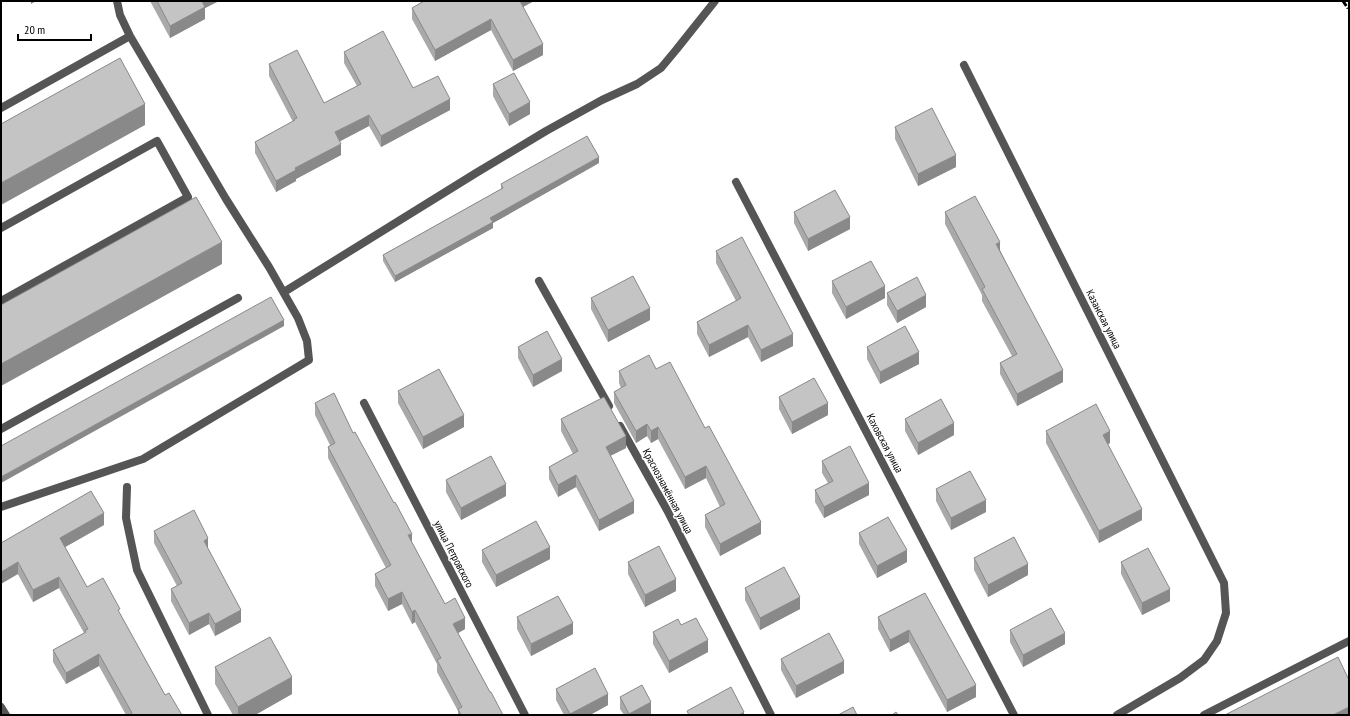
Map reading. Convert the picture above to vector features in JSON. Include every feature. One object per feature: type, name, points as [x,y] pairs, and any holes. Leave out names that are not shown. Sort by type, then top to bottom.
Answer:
[{"type":"street","points":[[1,507],[143,459],[308,360],[307,341],[298,318],[284,292],[226,199],[130,36],[120,15],[117,1]]},
{"type":"street","points":[[284,292],[546,131],[602,100],[637,84],[661,68],[715,1]]},
{"type":"street","points":[[1,108],[130,36]]},
{"type":"street","name":"Казанская улица","points":[[964,65],[1224,583],[1226,613],[1217,641],[1204,660],[1180,678],[1117,715]]},
{"type":"street","points":[[1,228],[157,141],[188,197],[1,301]]},
{"type":"street","name":"Каховская улица","points":[[736,182],[1014,715]]},
{"type":"street","name":"Краснознамённая улица","points":[[538,281],[668,510],[771,715]]},
{"type":"street","points":[[1,429],[238,298]]},
{"type":"street","name":"улица Петровского","points":[[364,403],[525,715]]},
{"type":"street","points":[[127,487],[126,518],[137,570],[208,715]]},
{"type":"street","points":[[1204,715],[1349,641]]},
{"type":"street","points":[[1,706],[6,715]]},
{"type":"building","points":[[157,1],[202,1],[205,7],[170,26]]},
{"type":"building","points":[[424,1],[520,1],[543,44],[513,60],[491,19],[435,50],[412,8]]},
{"type":"building","points":[[383,31],[413,88],[438,76],[450,99],[381,136],[369,115],[335,132],[341,144],[295,168],[296,170],[276,181],[255,142],[297,118],[269,64],[297,50],[324,103],[361,84],[344,52]]},
{"type":"building","points":[[120,58],[145,104],[1,183],[1,124]]},
{"type":"building","points":[[514,73],[530,102],[509,114],[493,84]]},
{"type":"building","points":[[932,108],[956,155],[918,174],[895,127]]},
{"type":"building","points":[[587,136],[599,157],[490,218],[493,222],[395,276],[383,255],[503,188],[501,184]]},
{"type":"building","points":[[835,190],[850,217],[808,239],[794,212]]},
{"type":"building","points":[[975,196],[1000,242],[996,244],[1063,370],[1017,394],[1000,363],[1017,354],[982,289],[985,287],[945,212]]},
{"type":"building","points":[[196,197],[222,242],[1,364],[1,305]]},
{"type":"building","points":[[742,237],[793,334],[761,350],[748,325],[709,345],[697,322],[741,298],[716,251]]},
{"type":"building","points":[[871,261],[885,286],[846,307],[832,281]]},
{"type":"building","points":[[633,276],[650,308],[608,330],[591,298]]},
{"type":"building","points":[[917,277],[926,295],[897,311],[887,293]]},
{"type":"building","points":[[271,297],[284,320],[1,477],[1,446]]},
{"type":"building","points":[[905,326],[919,352],[880,372],[867,347]]},
{"type":"building","points":[[547,331],[562,359],[533,375],[518,347]]},
{"type":"building","points":[[649,355],[656,369],[670,362],[705,428],[709,426],[761,522],[720,544],[705,515],[725,504],[706,466],[685,477],[658,427],[651,431],[647,424],[636,431],[614,392],[626,385],[619,371]]},
{"type":"building","points":[[439,369],[464,415],[423,437],[398,391]]},
{"type":"building","points":[[814,378],[828,403],[792,422],[779,397]]},
{"type":"building","points":[[334,393],[353,433],[355,432],[412,534],[408,535],[445,604],[455,598],[465,618],[453,624],[503,715],[461,715],[458,709],[462,707],[437,660],[441,658],[415,610],[412,612],[402,592],[388,599],[375,574],[391,565],[328,447],[335,443],[315,403]]},
{"type":"building","points":[[604,397],[626,436],[606,447],[634,501],[599,520],[576,475],[558,485],[549,467],[578,451],[561,419]]},
{"type":"building","points":[[941,399],[954,423],[918,443],[905,419]]},
{"type":"building","points":[[1096,404],[1110,431],[1103,435],[1142,509],[1099,531],[1046,431]]},
{"type":"building","points":[[850,446],[869,483],[824,507],[815,490],[833,481],[822,461]]},
{"type":"building","points":[[491,456],[506,484],[461,508],[446,480]]},
{"type":"building","points":[[970,471],[986,500],[951,518],[936,489]]},
{"type":"building","points":[[91,491],[104,513],[60,538],[87,587],[103,578],[120,609],[118,610],[165,695],[169,693],[182,715],[129,715],[132,713],[99,654],[66,673],[53,650],[86,632],[85,630],[88,629],[59,577],[33,590],[18,562],[1,572],[1,543]]},
{"type":"building","points":[[194,510],[208,538],[204,541],[241,610],[215,624],[209,613],[189,623],[171,589],[182,583],[154,531]]},
{"type":"building","points":[[888,517],[907,550],[877,566],[859,533]]},
{"type":"building","points":[[536,521],[550,547],[496,575],[482,550]]},
{"type":"building","points":[[1014,537],[1028,564],[988,585],[974,558]]},
{"type":"building","points":[[659,546],[676,579],[645,595],[628,562]]},
{"type":"building","points":[[1148,548],[1170,589],[1142,603],[1121,562]]},
{"type":"building","points":[[784,567],[800,597],[760,618],[745,588]]},
{"type":"building","points":[[925,593],[976,685],[947,700],[909,630],[890,640],[878,617]]},
{"type":"building","points":[[558,596],[573,623],[531,644],[517,617]]},
{"type":"building","points":[[1051,608],[1065,633],[1023,655],[1010,630]]},
{"type":"building","points":[[696,618],[708,640],[669,661],[653,632],[678,619],[681,625]]},
{"type":"building","points":[[829,633],[844,661],[796,686],[781,659]]},
{"type":"building","points":[[270,637],[292,677],[238,707],[215,667]]},
{"type":"building","points":[[1338,657],[1349,680],[1349,707],[1333,715],[1225,715]]},
{"type":"building","points":[[595,668],[608,694],[570,714],[556,689]]},
{"type":"building","points":[[642,685],[651,702],[629,714],[620,697]]},
{"type":"building","points":[[731,687],[744,712],[739,715],[689,715],[687,711]]},
{"type":"building","points":[[853,707],[857,715],[838,715]]},
{"type":"railway","points":[[1343,1],[1349,10]]}]
